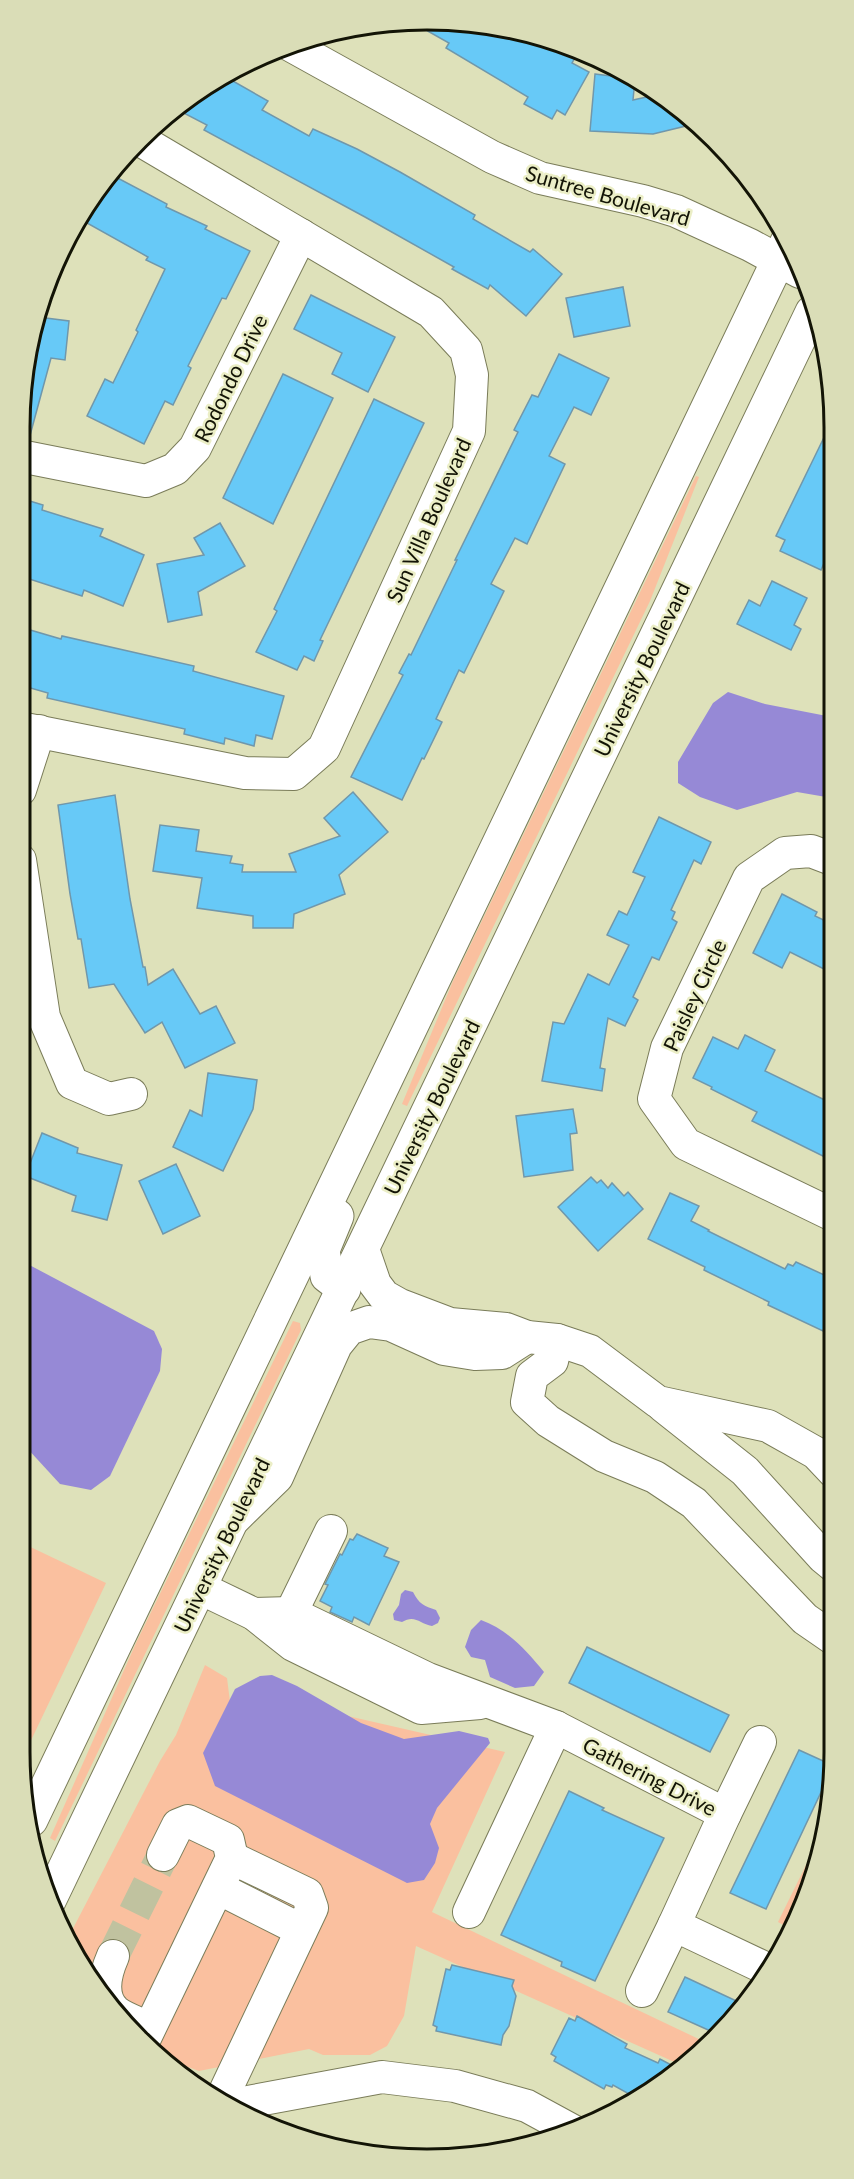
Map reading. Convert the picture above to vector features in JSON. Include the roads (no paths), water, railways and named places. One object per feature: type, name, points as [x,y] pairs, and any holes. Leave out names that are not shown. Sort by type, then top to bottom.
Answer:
[{"type":"main road","points":[[35,1812],[295,1265],[788,261]]},
{"type":"main road","name":"University Boulevard","points":[[55,1891],[809,319]]},
{"type":"main road","points":[[344,1289],[327,1276],[323,1250],[417,1017]]},
{"type":"street","name":"Suntree Boulevard","points":[[300,51],[492,157],[540,178],[643,201],[676,211],[750,245],[786,257]]},
{"type":"street","name":"Sun Villa Boulevard","points":[[30,729],[245,773],[294,774],[324,748],[469,431],[472,375],[466,350],[431,312],[148,145]]},
{"type":"street","name":"Rodondo Drive","points":[[30,458],[146,481],[175,469],[195,448],[301,235]]},
{"type":"street","name":"Paisley Circle","points":[[824,856],[811,851],[785,853],[749,878],[667,1048],[654,1099],[686,1144],[824,1211]]},
{"type":"street","points":[[30,925],[44,1017],[72,1083],[109,1099],[131,1094]]},
{"type":"street","points":[[363,1249],[375,1284],[384,1296],[400,1305],[450,1324],[506,1329],[527,1337]]},
{"type":"street","points":[[344,1289],[417,1326],[453,1339],[482,1344],[527,1337],[557,1340],[590,1351],[745,1471],[824,1558]]},
{"type":"street","points":[[232,1520],[277,1477],[336,1345],[349,1329],[369,1322],[392,1325],[444,1349],[475,1354],[502,1353],[527,1337]]},
{"type":"street","points":[[557,1340],[552,1361],[532,1376],[527,1402],[548,1420],[604,1456],[655,1477],[694,1503],[805,1619],[824,1632]]},
{"type":"street","points":[[658,1402],[768,1426],[816,1453],[824,1461]]},
{"type":"street","points":[[254,1614],[291,1613],[331,1531]]},
{"type":"street","points":[[200,1588],[254,1614],[292,1645],[421,1708],[487,1702]]},
{"type":"street","name":"Gathering Drive","points":[[291,1613],[428,1678],[556,1727],[725,1814],[642,1991]]},
{"type":"street","points":[[469,1912],[556,1727]]},
{"type":"street","points":[[725,1814],[759,1742]]},
{"type":"street","points":[[147,2034],[232,1858],[228,1840],[188,1821],[178,1825],[164,1854]]},
{"type":"street","points":[[224,2093],[312,1908],[307,1894],[232,1858]]},
{"type":"street","points":[[218,1888],[301,1930]]},
{"type":"street","points":[[674,1925],[761,1966]]},
{"type":"street","points":[[105,1985],[105,1979],[113,1956]]},
{"type":"street","points":[[242,2103],[382,2077],[456,2086],[527,2106],[562,2125]]},
{"type":"tunnel","points":[[113,1956],[163,1855]]}]
